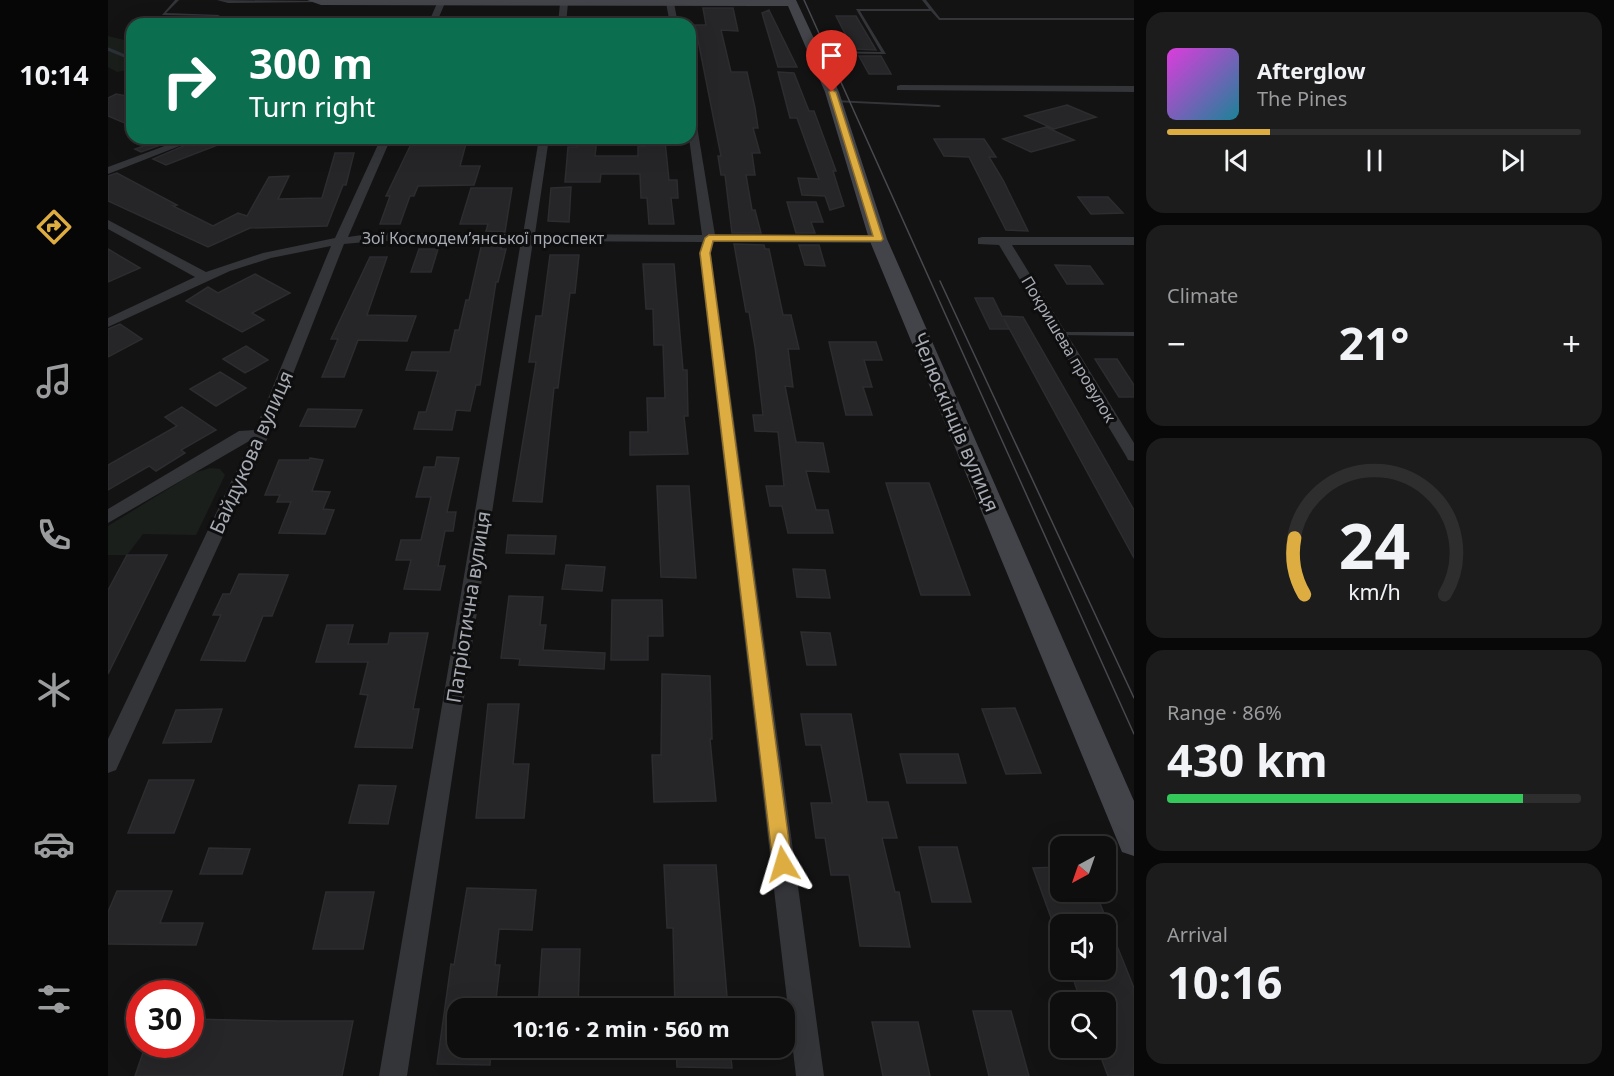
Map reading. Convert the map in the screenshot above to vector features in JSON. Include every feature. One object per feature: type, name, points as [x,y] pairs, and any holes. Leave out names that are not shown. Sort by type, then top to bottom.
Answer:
[{"type":"main road","points":[[316,1],[792,2]]},
{"type":"main road","name":"Челюскінців вулиця","points":[[792,2],[835,101],[878,239],[1134,840]]},
{"type":"street","points":[[435,18],[441,3]]},
{"type":"street","points":[[563,18],[564,3]]},
{"type":"street","points":[[670,3],[673,18]]},
{"type":"street","points":[[900,88],[1134,89]]},
{"type":"street","points":[[108,171],[179,144]]},
{"type":"street","name":"Байдукова вулиця","points":[[108,763],[261,435],[340,240],[383,144]]},
{"type":"street","name":"Патріотична вулиця","points":[[393,1076],[543,144]]},
{"type":"street","points":[[695,144],[709,238],[705,253],[810,1076]]},
{"type":"street","points":[[108,224],[205,278]]},
{"type":"street","name":"Зої Космодем’янської проспект","points":[[108,323],[246,261],[340,240],[376,237],[528,236],[878,239]]},
{"type":"street","points":[[982,241],[1134,241]]},
{"type":"street","name":"Покришева провулок","points":[[1004,242],[1134,456]]},
{"type":"street","points":[[108,517],[245,435],[261,435]]},
{"type":"lane","points":[[177,0],[163,14],[218,15]]},
{"type":"lane","points":[[219,0],[316,1]]},
{"type":"lane","points":[[924,0],[939,19],[1134,19]]},
{"type":"lane","points":[[814,52],[884,53],[858,10],[932,10]]},
{"type":"lane","points":[[835,101],[939,106]]},
{"type":"lane","points":[[1061,334],[1134,334]]},
{"type":"shaded area","points":[[108,36],[126,40],[126,70],[117,72],[108,67]]},
{"type":"shaded area","points":[[210,468],[220,469],[225,475],[196,535],[143,534],[127,555],[108,555],[108,526],[194,473]]},
{"type":"building","points":[[703,8],[733,8],[738,31],[721,30],[731,72],[747,72],[755,108],[758,128],[753,128],[760,153],[752,153],[755,175],[746,175],[752,210],[755,210],[761,233],[732,233],[725,175],[721,175],[718,156],[721,156],[696,30],[696,25],[706,25]]},
{"type":"building","points":[[769,10],[797,67],[778,67],[762,13]]},
{"type":"building","points":[[836,16],[856,16],[876,50],[853,49]]},
{"type":"building","points":[[859,56],[881,56],[891,74],[869,74]]},
{"type":"building","points":[[778,72],[794,73],[809,111],[814,111],[836,171],[833,171],[844,206],[830,210],[825,196],[802,195],[798,178],[819,179],[797,118],[790,118]]},
{"type":"building","points":[[116,94],[126,96],[126,124],[108,116],[108,98]]},
{"type":"building","points":[[1067,105],[1096,117],[1054,129],[1025,116]]},
{"type":"building","points":[[1046,127],[1074,140],[1031,152],[1003,139]]},
{"type":"building","points":[[934,139],[984,139],[996,157],[989,157],[1028,231],[1006,230],[969,157],[944,156]]},
{"type":"building","points":[[149,144],[163,144],[141,152],[135,149]]},
{"type":"building","points":[[188,144],[220,144],[166,165],[153,159]]},
{"type":"building","points":[[411,144],[466,144],[460,166],[480,166],[474,185],[418,186],[414,196],[410,196],[400,224],[380,224],[390,196],[386,196]]},
{"type":"building","points":[[577,144],[596,144],[595,156],[638,156],[638,146],[665,144],[669,180],[677,180],[678,198],[671,198],[674,224],[649,224],[647,198],[641,198],[640,174],[601,174],[600,182],[565,182],[568,147],[577,147]]},
{"type":"building","points":[[335,153],[354,153],[346,185],[343,185],[327,226],[250,228],[208,247],[108,201],[108,176],[117,173],[177,205],[173,206],[213,226],[238,213],[247,216],[269,177],[289,176],[278,199],[322,198]]},
{"type":"building","points":[[571,187],[569,222],[548,221],[551,188]]},
{"type":"building","points":[[471,188],[512,188],[505,232],[486,231],[488,224],[460,224]]},
{"type":"building","points":[[1078,197],[1108,197],[1123,213],[1091,214]]},
{"type":"building","points":[[787,202],[816,202],[823,222],[811,222],[815,233],[796,233]]},
{"type":"building","points":[[482,243],[502,243],[501,249],[506,249],[498,282],[496,282],[480,385],[476,385],[470,411],[456,410],[452,430],[414,429],[419,412],[426,412],[438,371],[406,370],[412,352],[450,352],[455,330],[459,330],[466,300],[469,300]]},
{"type":"building","points":[[734,244],[764,245],[765,249],[769,249],[783,315],[791,315],[799,349],[788,349],[793,387],[785,386],[796,442],[823,443],[829,472],[806,471],[816,510],[828,510],[833,533],[788,533],[782,506],[770,506],[766,486],[784,486],[778,432],[755,431],[753,415],[763,415],[755,347],[749,312],[746,312]]},
{"type":"building","points":[[799,245],[819,245],[825,266],[805,265]]},
{"type":"building","points":[[108,249],[140,268],[108,282]]},
{"type":"building","points":[[419,249],[438,249],[431,272],[411,272]]},
{"type":"building","points":[[550,255],[579,255],[575,293],[570,293],[558,388],[554,388],[542,502],[513,501],[536,362],[529,362],[536,316],[542,316]]},
{"type":"building","points":[[370,257],[387,257],[367,315],[416,316],[407,341],[358,340],[344,377],[322,377],[338,339],[331,339]]},
{"type":"building","points":[[643,264],[674,264],[683,370],[687,370],[688,416],[684,416],[688,454],[630,455],[630,432],[648,432],[647,398],[665,398],[663,345],[654,345],[653,309],[646,309]]},
{"type":"building","points":[[1055,265],[1090,266],[1103,284],[1067,284]]},
{"type":"building","points":[[255,274],[290,293],[252,313],[264,320],[242,332],[186,301],[208,287],[218,293]]},
{"type":"building","points":[[975,298],[993,298],[1002,316],[1023,317],[1134,510],[1134,558],[1004,319],[1009,329],[990,329]]},
{"type":"building","points":[[120,324],[142,339],[108,357],[108,329]]},
{"type":"building","points":[[829,342],[876,342],[882,360],[864,360],[872,387],[863,387],[872,415],[846,415]]},
{"type":"building","points":[[246,346],[268,360],[245,373],[223,359]]},
{"type":"building","points":[[1095,359],[1117,359],[1134,385],[1134,397],[1119,397]]},
{"type":"building","points":[[220,372],[246,388],[216,406],[190,389]]},
{"type":"building","points":[[182,407],[216,430],[181,450],[185,453],[156,471],[149,466],[108,490],[108,465],[177,426],[165,417]]},
{"type":"building","points":[[308,409],[362,410],[355,427],[300,426]]},
{"type":"building","points":[[437,457],[459,458],[447,512],[456,512],[453,531],[445,531],[438,566],[445,566],[440,590],[404,589],[411,560],[396,560],[401,540],[421,540],[431,497],[416,497],[424,467],[435,467]]},
{"type":"building","points":[[310,458],[323,460],[312,491],[330,492],[323,509],[334,510],[325,534],[279,533],[291,502],[277,502],[280,495],[265,495],[279,460],[309,460]]},
{"type":"building","points":[[886,483],[929,483],[970,595],[921,595]]},
{"type":"building","points":[[657,486],[689,486],[696,578],[661,577]]},
{"type":"building","points":[[508,535],[556,536],[554,554],[506,553]]},
{"type":"building","points":[[127,555],[167,555],[108,674],[108,590]]},
{"type":"building","points":[[566,565],[605,567],[602,591],[562,589]]},
{"type":"building","points":[[793,569],[825,570],[830,598],[797,597]]},
{"type":"building","points":[[239,574],[288,575],[272,616],[263,616],[245,661],[201,660],[221,615],[213,615],[223,594],[230,594]]},
{"type":"building","points":[[509,596],[543,597],[540,625],[546,625],[543,650],[605,653],[604,669],[519,665],[520,659],[501,658]]},
{"type":"building","points":[[612,600],[662,600],[663,636],[648,636],[648,660],[611,660]]},
{"type":"building","points":[[327,625],[353,625],[348,644],[388,644],[390,633],[428,633],[413,709],[419,709],[412,748],[355,747],[368,695],[360,694],[368,662],[316,662]]},
{"type":"building","points":[[801,632],[830,633],[836,665],[807,665]]},
{"type":"building","points":[[662,674],[710,676],[712,739],[710,739],[716,801],[654,802],[652,755],[661,755]]},
{"type":"building","points":[[488,704],[519,704],[513,764],[529,764],[524,818],[476,818]]},
{"type":"building","points":[[1015,708],[1041,773],[1006,774],[982,709]]},
{"type":"building","points":[[222,709],[211,742],[163,743],[176,710]]},
{"type":"building","points":[[801,714],[851,714],[867,802],[888,802],[897,838],[882,838],[895,892],[899,892],[910,947],[860,946],[849,875],[831,875],[825,838],[816,838],[811,803],[832,803],[821,745],[806,745]]},
{"type":"building","points":[[900,754],[958,754],[966,783],[907,783]]},
{"type":"building","points":[[149,780],[194,780],[174,833],[128,833]]},
{"type":"building","points":[[359,785],[396,786],[388,824],[349,823]]},
{"type":"building","points":[[919,847],[957,847],[971,902],[932,902]]},
{"type":"building","points":[[209,848],[250,849],[242,874],[200,874]]},
{"type":"building","points":[[664,865],[716,865],[727,998],[675,998],[673,928],[667,928]]},
{"type":"building","points":[[1050,867],[1050,902],[1099,902],[1104,914],[1050,915],[1033,868]]},
{"type":"building","points":[[467,888],[536,890],[532,930],[499,929],[495,965],[500,965],[496,998],[447,998],[447,1058],[490,1058],[490,1065],[437,1064],[451,964],[454,965]]},
{"type":"building","points":[[117,891],[172,891],[160,923],[203,923],[196,945],[108,944],[108,912]]},
{"type":"building","points":[[326,892],[374,892],[363,949],[313,949]]},
{"type":"building","points":[[1116,943],[1134,988],[1134,1076],[1108,1076],[1101,1058],[1116,1058],[1116,992],[1078,992],[1074,980],[1116,980]]},
{"type":"building","points":[[542,949],[580,949],[578,998],[539,998]]},
{"type":"building","points":[[973,1011],[1011,1011],[1029,1076],[989,1076]]},
{"type":"building","points":[[204,1019],[353,1021],[342,1076],[135,1076],[141,1058],[204,1058]]},
{"type":"building","points":[[872,1022],[918,1022],[930,1076],[883,1076]]},
{"type":"building","points":[[677,1058],[731,1058],[732,1068],[677,1067]]},
{"type":"waterway","points":[[108,49],[126,56]]},
{"type":"tram line","points":[[804,0],[1134,734]]},
{"type":"tram line","points":[[940,281],[1134,698]]},
{"type":"route","points":[[783,864],[705,253],[709,238],[878,239],[854,156],[832,92]]}]
